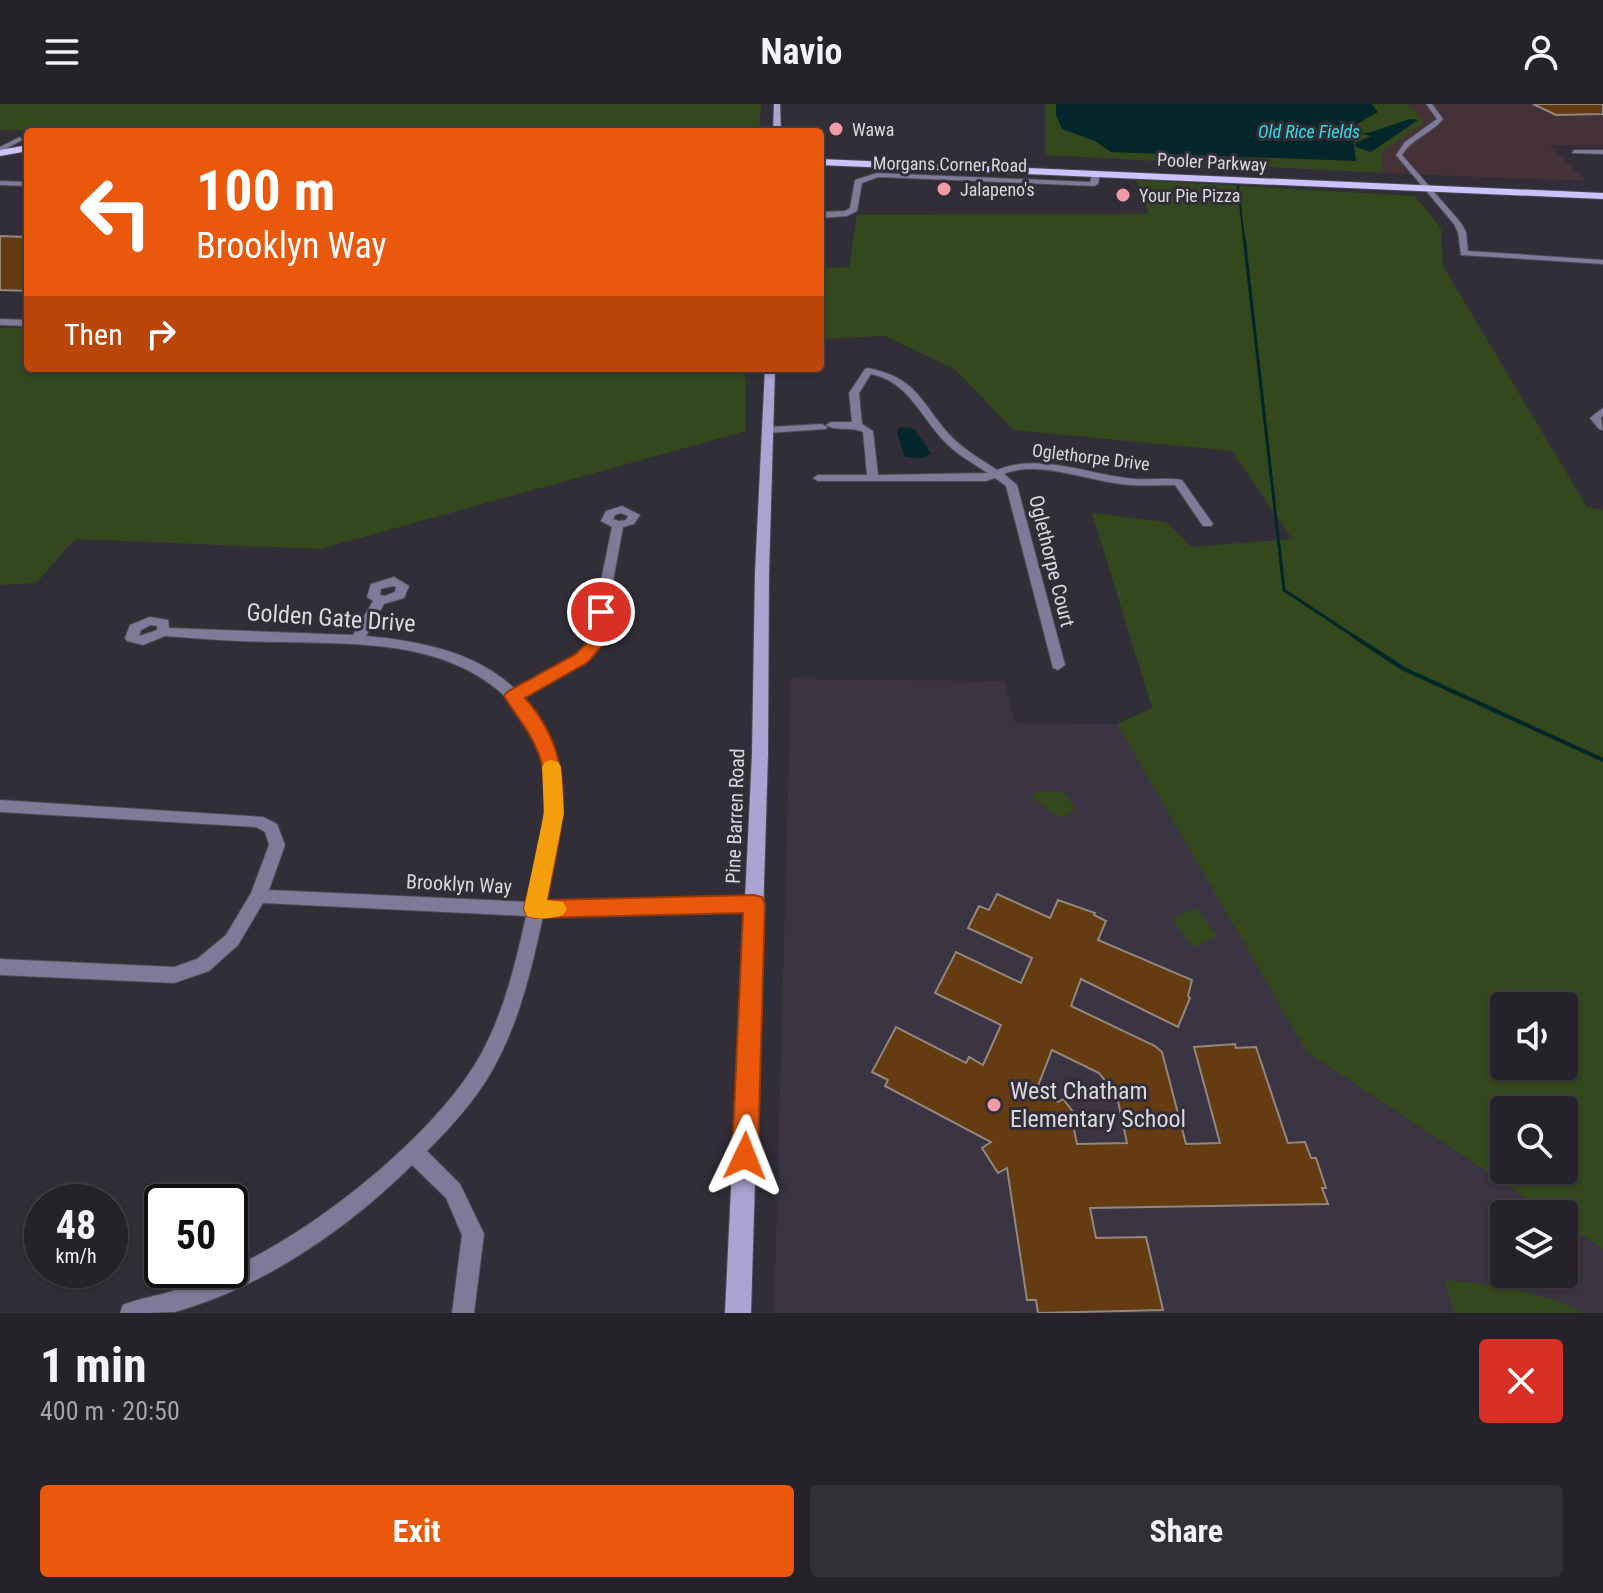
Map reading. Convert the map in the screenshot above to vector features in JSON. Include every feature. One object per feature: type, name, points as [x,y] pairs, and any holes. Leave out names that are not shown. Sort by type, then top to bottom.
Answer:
[{"type":"main road","points":[[777,104],[777,128]]},
{"type":"main road","points":[[0,138],[24,143]]},
{"type":"main road","points":[[2,148],[24,143]]},
{"type":"main road","name":"Pooler Parkway","points":[[824,155],[1263,181],[1422,184]]},
{"type":"main road","name":"Pooler Parkway","points":[[824,162],[1198,174],[1235,172],[1603,196]]},
{"type":"main road","points":[[1422,184],[1603,189]]},
{"type":"main road","name":"Pine Barren Road","points":[[738,1313],[770,372]]},
{"type":"street","points":[[1429,104],[1440,119],[1427,132],[1403,146],[1399,155],[1460,228],[1464,253],[1603,262]]},
{"type":"street","points":[[1574,152],[1603,152]]},
{"type":"street","name":"Morgans Corner Road","points":[[824,215],[847,213],[854,209],[858,182],[877,175],[1094,184],[1094,169]]},
{"type":"street","points":[[0,183],[24,184]]},
{"type":"street","points":[[0,322],[24,323]]},
{"type":"street","points":[[857,425],[854,390],[868,371],[883,373],[913,391],[953,445],[997,474]]},
{"type":"street","points":[[1603,411],[1595,418],[1603,427]]},
{"type":"street","points":[[768,425],[857,425],[869,434],[873,478]]},
{"type":"street","name":"Oglethorpe Drive","points":[[818,478],[986,478],[1010,468],[1040,466],[1129,482],[1178,482],[1207,524]]},
{"type":"street","name":"Oglethorpe Court","points":[[997,474],[1012,487],[1058,665]]},
{"type":"street","points":[[513,696],[569,667],[594,646],[618,525]]},
{"type":"street","points":[[357,640],[380,600]]},
{"type":"street","name":"Golden Gate Drive","points":[[131,1313],[210,1291],[279,1257],[351,1208],[442,1121],[476,1079],[492,1050],[516,986],[554,813],[550,758],[541,737],[526,711],[504,686],[471,664],[435,649],[357,640],[163,632]]},
{"type":"street","points":[[0,806],[258,821],[271,828],[277,845],[258,896],[232,940],[203,965],[174,975],[0,967]]},
{"type":"street","name":"Brooklyn Way","points":[[258,896],[535,909],[754,904]]},
{"type":"street","points":[[413,1152],[453,1191],[473,1234],[463,1313]]},
{"type":"shaded area","points":[[1408,104],[1603,104],[1603,145],[1549,145],[1586,181],[1382,173],[1380,152],[1424,123]]},
{"type":"shaded area","points":[[791,679],[1004,681],[1015,723],[1117,724],[1307,1052],[1490,1174],[1490,1184],[1506,1184],[1530,1200],[1490,1200],[1490,1288],[1578,1288],[1578,1232],[1603,1249],[1603,1313],[774,1313]]},
{"type":"green space","points":[[0,104],[761,104],[759,128],[0,130]]},
{"type":"green space","name":"Old Rice Fields","points":[[1045,104],[1408,104],[1425,123],[1381,152],[1382,173],[1045,155]]},
{"type":"green space","points":[[1136,180],[1415,196],[1441,229],[1443,266],[1587,507],[1603,510],[1603,1249],[1578,1232],[1578,1200],[1530,1200],[1506,1184],[1578,1184],[1578,1096],[1490,1096],[1490,1174],[1307,1052],[1117,724],[1152,708],[1092,513],[1166,522],[1192,547],[1292,539],[1232,451],[1013,430],[956,370],[885,336],[824,339],[824,268],[849,267],[857,215],[1149,214]]},
{"type":"green space","points":[[0,328],[24,328],[24,372],[745,372],[746,431],[320,549],[75,539],[36,583],[0,585]]},
{"type":"green space","points":[[1038,791],[1063,792],[1075,808],[1068,815],[1059,817],[1031,797]]},
{"type":"green space","points":[[1196,908],[1218,936],[1193,947],[1172,919]]},
{"type":"green space","points":[[1445,1280],[1516,1290],[1584,1313],[1454,1313]]},
{"type":"water","name":"Old Rice Fields","points":[[1056,104],[1372,104],[1378,112],[1352,127],[1356,161],[1111,152],[1095,141],[1062,129],[1056,115]]},
{"type":"water","points":[[1410,119],[1418,120],[1371,152],[1356,147],[1355,143],[1371,136],[1359,133]]},
{"type":"water","points":[[899,427],[915,429],[931,454],[923,458],[905,457],[897,433]]},
{"type":"building","points":[[1533,104],[1603,104],[1603,114],[1556,115]]},
{"type":"building","points":[[0,236],[24,237],[24,291],[0,290]]},
{"type":"building","name":"West Chatham Elementary School","points":[[997,894],[1050,918],[1058,900],[1095,913],[1106,921],[1098,940],[1192,980],[1190,998],[1178,1027],[1081,979],[1071,1006],[1162,1052],[1186,1144],[1220,1143],[1194,1047],[1235,1044],[1236,1048],[1256,1047],[1288,1143],[1305,1142],[1311,1158],[1316,1158],[1328,1204],[1090,1208],[1096,1238],[1146,1237],[1163,1310],[1038,1313],[1036,1300],[1027,1300],[1007,1168],[998,1173],[982,1148],[991,1142],[885,1086],[888,1080],[872,1072],[896,1027],[966,1063],[969,1057],[983,1065],[1001,1025],[935,993],[956,952],[1021,983],[1032,958],[968,928],[979,906],[989,910]],"holes":[[[1052,1050],[1099,1073],[1111,1088],[1115,1087],[1127,1143],[1077,1144],[1072,1120],[1077,1117],[1063,1099],[1058,1102],[1036,1091]]]},
{"type":"waterway","points":[[1232,154],[1233,165]]},
{"type":"waterway","points":[[1238,186],[1244,239]]},
{"type":"waterway","points":[[1244,237],[1284,590],[1358,639]]},
{"type":"waterway","points":[[1355,637],[1404,669],[1603,760]]},
{"type":"slow traffic","points":[[551,767],[554,813],[535,909],[556,909]]},
{"type":"place","name":"Wawa","points":[[836,129]]},
{"type":"place","name":"Jalapeno's","points":[[944,189]]},
{"type":"place","name":"Your Pie Pizza","points":[[1123,195]]},
{"type":"place","name":"West Chatham Elementary School","points":[[994,1105]]},
{"type":"route","points":[[601,612],[594,646],[582,658],[513,696],[541,737],[550,758],[553,777],[554,813],[535,909],[754,904],[745,1156]]}]
